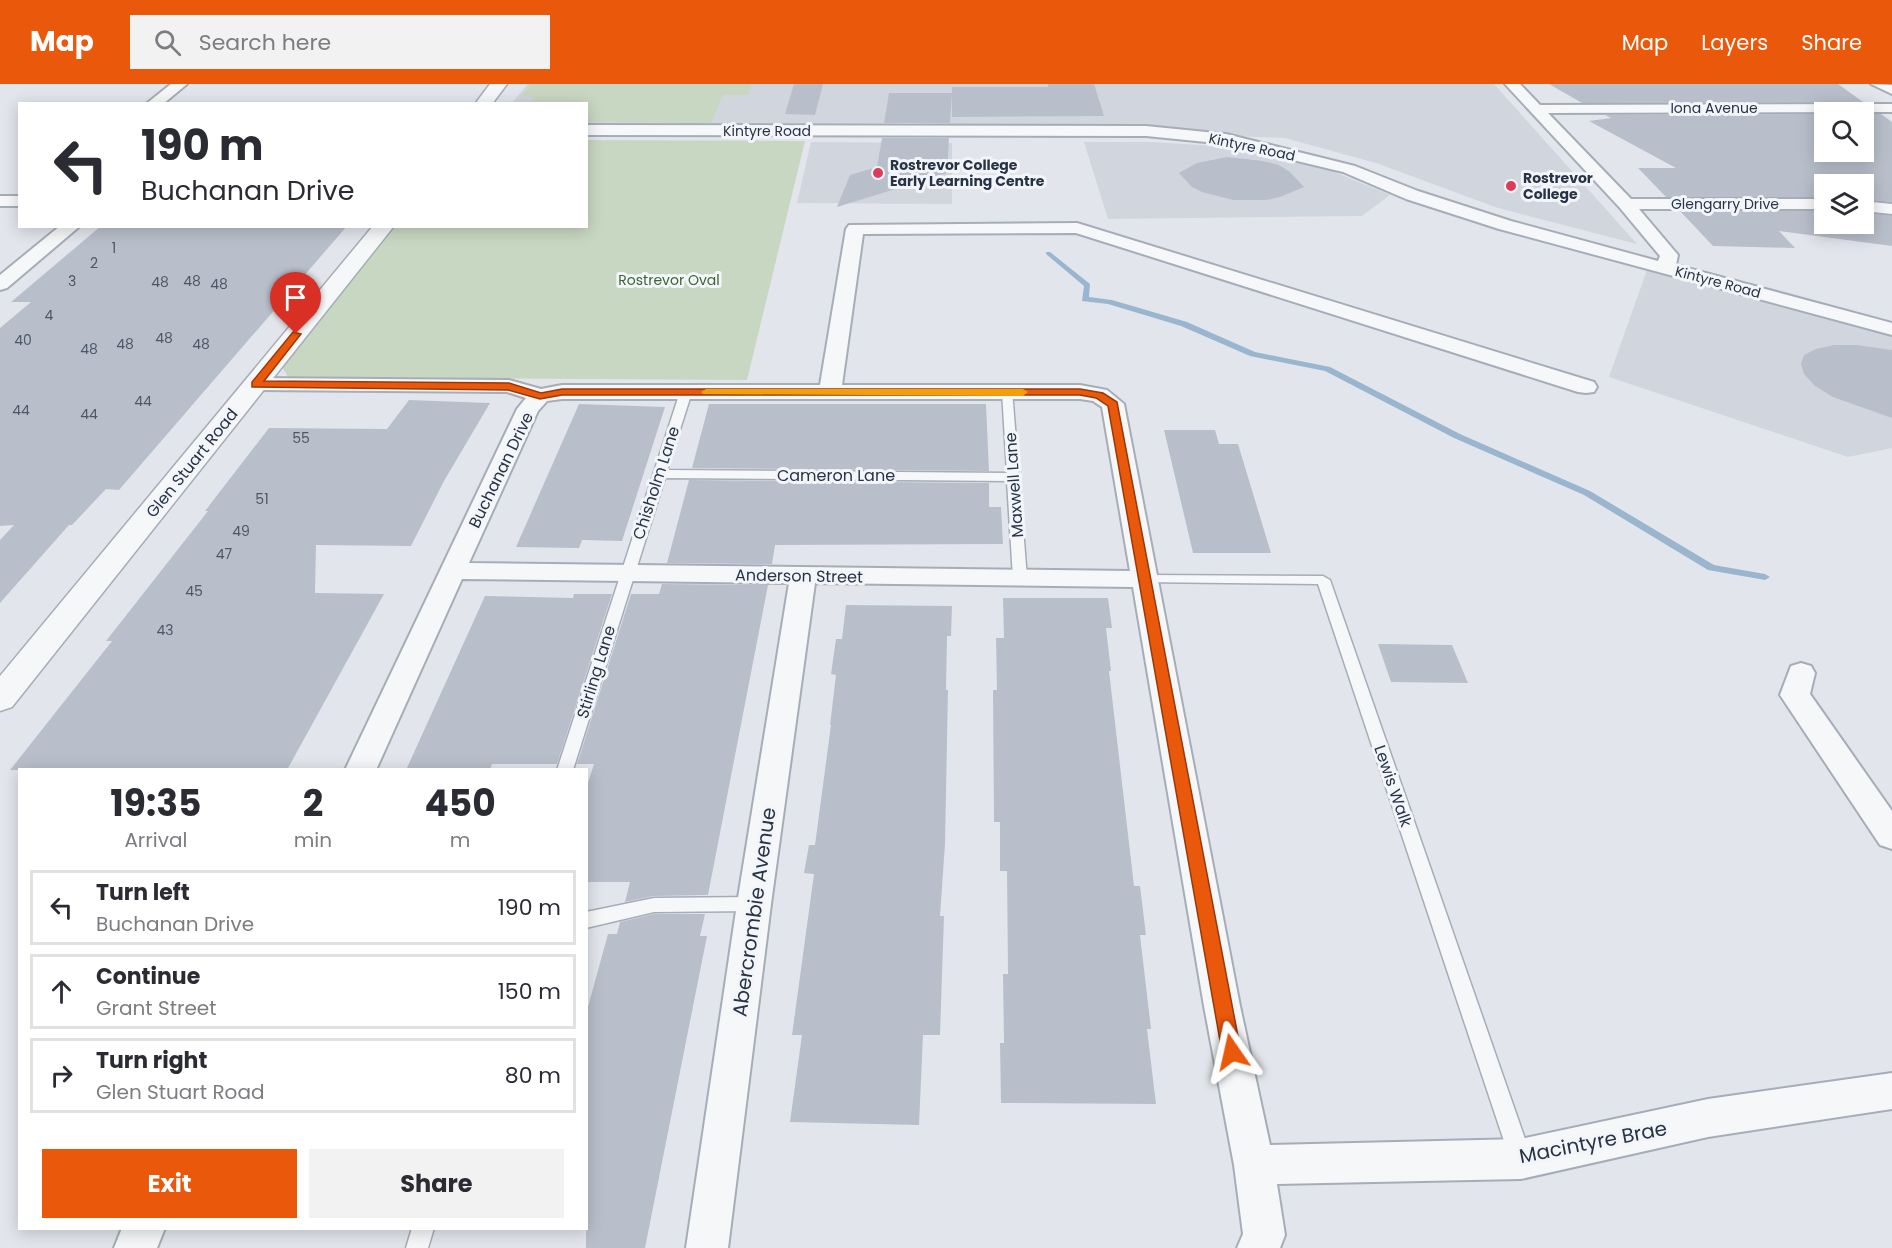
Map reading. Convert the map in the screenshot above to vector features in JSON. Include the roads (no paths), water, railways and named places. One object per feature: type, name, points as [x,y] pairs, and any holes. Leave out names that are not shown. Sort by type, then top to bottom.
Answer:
[{"type":"street","points":[[156,102],[180,84]]},
{"type":"street","points":[[485,102],[499,84]]},
{"type":"street","points":[[1512,84],[1626,204],[1670,255],[1666,268]]},
{"type":"street","points":[[1878,84],[1892,90]]},
{"type":"street","name":"Iona Avenue","points":[[1536,109],[1892,108]]},
{"type":"street","name":"Kintyre Road","points":[[588,130],[758,132],[1146,130],[1226,139],[1349,169],[1412,195],[1505,225],[1892,329]]},
{"type":"street","points":[[0,201],[18,201]]},
{"type":"street","name":"Glengarry Drive","points":[[1626,204],[1814,204]]},
{"type":"street","points":[[1874,207],[1892,209]]},
{"type":"street","points":[[0,284],[70,228]]},
{"type":"street","name":"Glen Stuart Road","points":[[0,699],[382,228]]},
{"type":"street","points":[[830,392],[855,228],[1077,228],[1586,387]]},
{"type":"street","points":[[256,384],[509,387],[540,396]]},
{"type":"street","name":"Buchanan Drive","points":[[361,768],[528,410],[540,396],[562,392],[1080,392],[1099,395],[1113,404],[1222,1006],[1254,1165],[1264,1235],[1258,1248]]},
{"type":"street","name":"Anderson Street","points":[[452,571],[1145,579]]},
{"type":"street","name":"Abercrombie Avenue","points":[[707,1248],[802,576]]},
{"type":"street","points":[[1801,673],[1795,695],[1892,836]]},
{"type":"street","name":"Macintyre Brae","points":[[1254,1165],[1521,1159],[1708,1118],[1892,1091]]},
{"type":"street","points":[[135,1248],[143,1230]]},
{"type":"lane","name":"Chisholm Lane","points":[[627,573],[686,392]]},
{"type":"lane","name":"Maxwell Lane","points":[[1008,392],[1020,578]]},
{"type":"lane","name":"Cameron Lane","points":[[659,474],[1013,477]]},
{"type":"lane","name":"Stirling Lane","points":[[566,768],[627,573]]},
{"type":"lane","name":"Lewis Walk","points":[[1145,579],[1323,580],[1521,1159]]},
{"type":"lane","points":[[588,920],[654,905],[754,904]]},
{"type":"lane","points":[[417,1248],[422,1230]]},
{"type":"waterway","points":[[1048,253],[1088,285],[1085,299],[1109,302],[1184,324],[1253,354],[1327,369],[1457,436],[1587,493],[1711,568],[1765,577]]},
{"type":"place","name":"Rostrevor College Early Learning Centre","points":[[878,173]]},
{"type":"place","name":"Rostrevor College","points":[[1511,186]]},
{"type":"park label","name":"Rostrevor Oval","points":[[669,280]]}]
